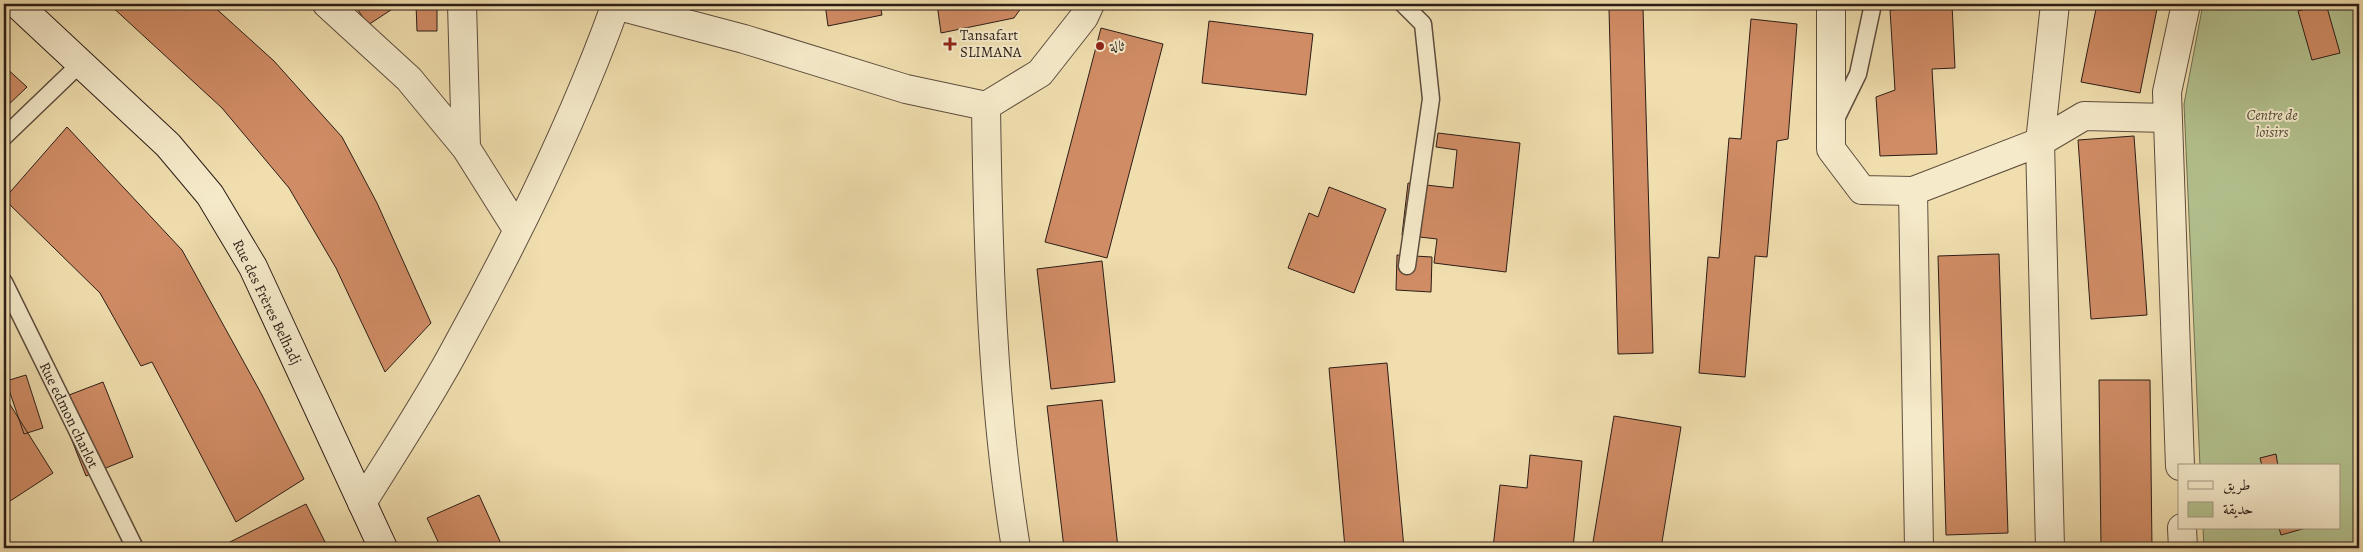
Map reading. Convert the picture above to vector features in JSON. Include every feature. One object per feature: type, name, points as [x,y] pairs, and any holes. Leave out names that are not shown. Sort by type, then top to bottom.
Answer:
[{"type":"street","name":"Rue des Frères Belhadj","points":[[17,4],[168,145],[210,195],[252,267],[383,548]]},
{"type":"street","points":[[327,4],[409,79],[466,148],[518,230]]},
{"type":"street","points":[[462,4],[466,148]]},
{"type":"street","points":[[362,504],[458,346],[518,230],[560,142],[616,4],[744,39],[906,89],[986,106],[1040,73],[1084,17],[1090,4]]},
{"type":"street","points":[[1831,4],[1831,149],[1862,190],[1913,191],[2040,142],[2084,116],[2168,118]]},
{"type":"street","points":[[2050,548],[2040,142],[2055,4]]},
{"type":"street","points":[[2180,464],[2167,92],[2186,4]]},
{"type":"street","points":[[986,106],[988,235],[998,383],[1016,548]]},
{"type":"street","points":[[1913,191],[1919,548]]},
{"type":"street","points":[[2182,530],[2183,548]]},
{"type":"lane","points":[[1403,4],[1422,24],[1431,99],[1407,266]]},
{"type":"lane","points":[[1831,130],[1858,74],[1873,4]]},
{"type":"lane","points":[[4,137],[81,63]]},
{"type":"lane","name":"Rue edmon charlot","points":[[4,282],[135,548]]},
{"type":"green space","name":"Centre de loisirs","points":[[2203,4],[2359,4],[2359,548],[2204,548],[2203,530],[2340,530],[2340,464],[2200,464],[2184,104]]},
{"type":"building","points":[[109,4],[211,4],[274,61],[342,137],[377,203],[431,323],[385,372],[336,268],[289,188],[222,108]]},
{"type":"building","points":[[354,4],[400,4],[368,25]]},
{"type":"building","points":[[416,4],[437,4],[437,31],[417,31]]},
{"type":"building","points":[[825,4],[880,4],[882,15],[828,26]]},
{"type":"building","points":[[937,4],[1024,4],[1014,18],[941,33]]},
{"type":"building","points":[[1914,4],[1952,4],[1955,68],[1932,69],[1937,154],[1880,156],[1876,97],[1895,90],[1890,10],[1915,8]]},
{"type":"building","points":[[2097,4],[2158,4],[2140,93],[2081,82]]},
{"type":"building","points":[[2326,4],[2340,53],[2312,60],[2298,11]]},
{"type":"building","points":[[1643,8],[1653,353],[1618,354],[1609,9]]},
{"type":"building","points":[[1751,19],[1797,24],[1788,139],[1777,141],[1767,257],[1755,256],[1745,377],[1699,373],[1708,257],[1719,258],[1729,138],[1741,139]]},
{"type":"building","points":[[1209,21],[1313,34],[1306,95],[1202,83]]},
{"type":"building","points":[[1101,28],[1163,44],[1107,258],[1045,242]]},
{"type":"building","points":[[4,66],[27,87],[4,109]]},
{"type":"building","points":[[67,127],[182,250],[262,395],[304,479],[236,522],[152,362],[141,366],[100,293],[4,199]]},
{"type":"building","points":[[1438,133],[1520,143],[1506,272],[1434,263],[1437,239],[1402,235],[1408,183],[1453,188],[1457,150],[1436,147]]},
{"type":"building","points":[[2134,136],[2147,315],[2091,319],[2078,140]]},
{"type":"building","points":[[1329,187],[1386,209],[1354,293],[1288,268],[1309,213],[1318,217]]},
{"type":"building","points":[[1999,254],[2008,533],[1946,535],[1938,256]]},
{"type":"building","points":[[1397,255],[1432,257],[1431,292],[1396,290]]},
{"type":"building","points":[[1102,261],[1115,382],[1051,389],[1037,269]]},
{"type":"building","points":[[1387,363],[1404,548],[1345,548],[1329,368]]},
{"type":"building","points":[[26,375],[43,428],[24,434],[6,381]]},
{"type":"building","points":[[2099,380],[2150,380],[2152,548],[2101,548]]},
{"type":"building","points":[[103,382],[133,457],[86,476],[56,400]]},
{"type":"building","points":[[4,395],[53,473],[4,505]]},
{"type":"building","points":[[1102,400],[1118,548],[1064,548],[1047,406]]},
{"type":"building","points":[[1614,416],[1681,427],[1661,548],[1592,548]]},
{"type":"building","points":[[2276,454],[2278,464],[2262,464],[2260,458]]},
{"type":"building","points":[[1530,455],[1582,461],[1573,548],[1493,548],[1500,485],[1527,488]]},
{"type":"building","points":[[479,495],[503,548],[441,548],[427,518]]},
{"type":"building","points":[[306,504],[328,548],[218,548]]},
{"type":"building","points":[[2280,530],[2299,530],[2281,535]]},
{"type":"building","points":[[55,544],[57,548],[43,548]]},
{"type":"place","name":"Tansafart SLIMANA","points":[[950,44]]},
{"type":"place","name":"ثالة","points":[[1100,46]]}]
